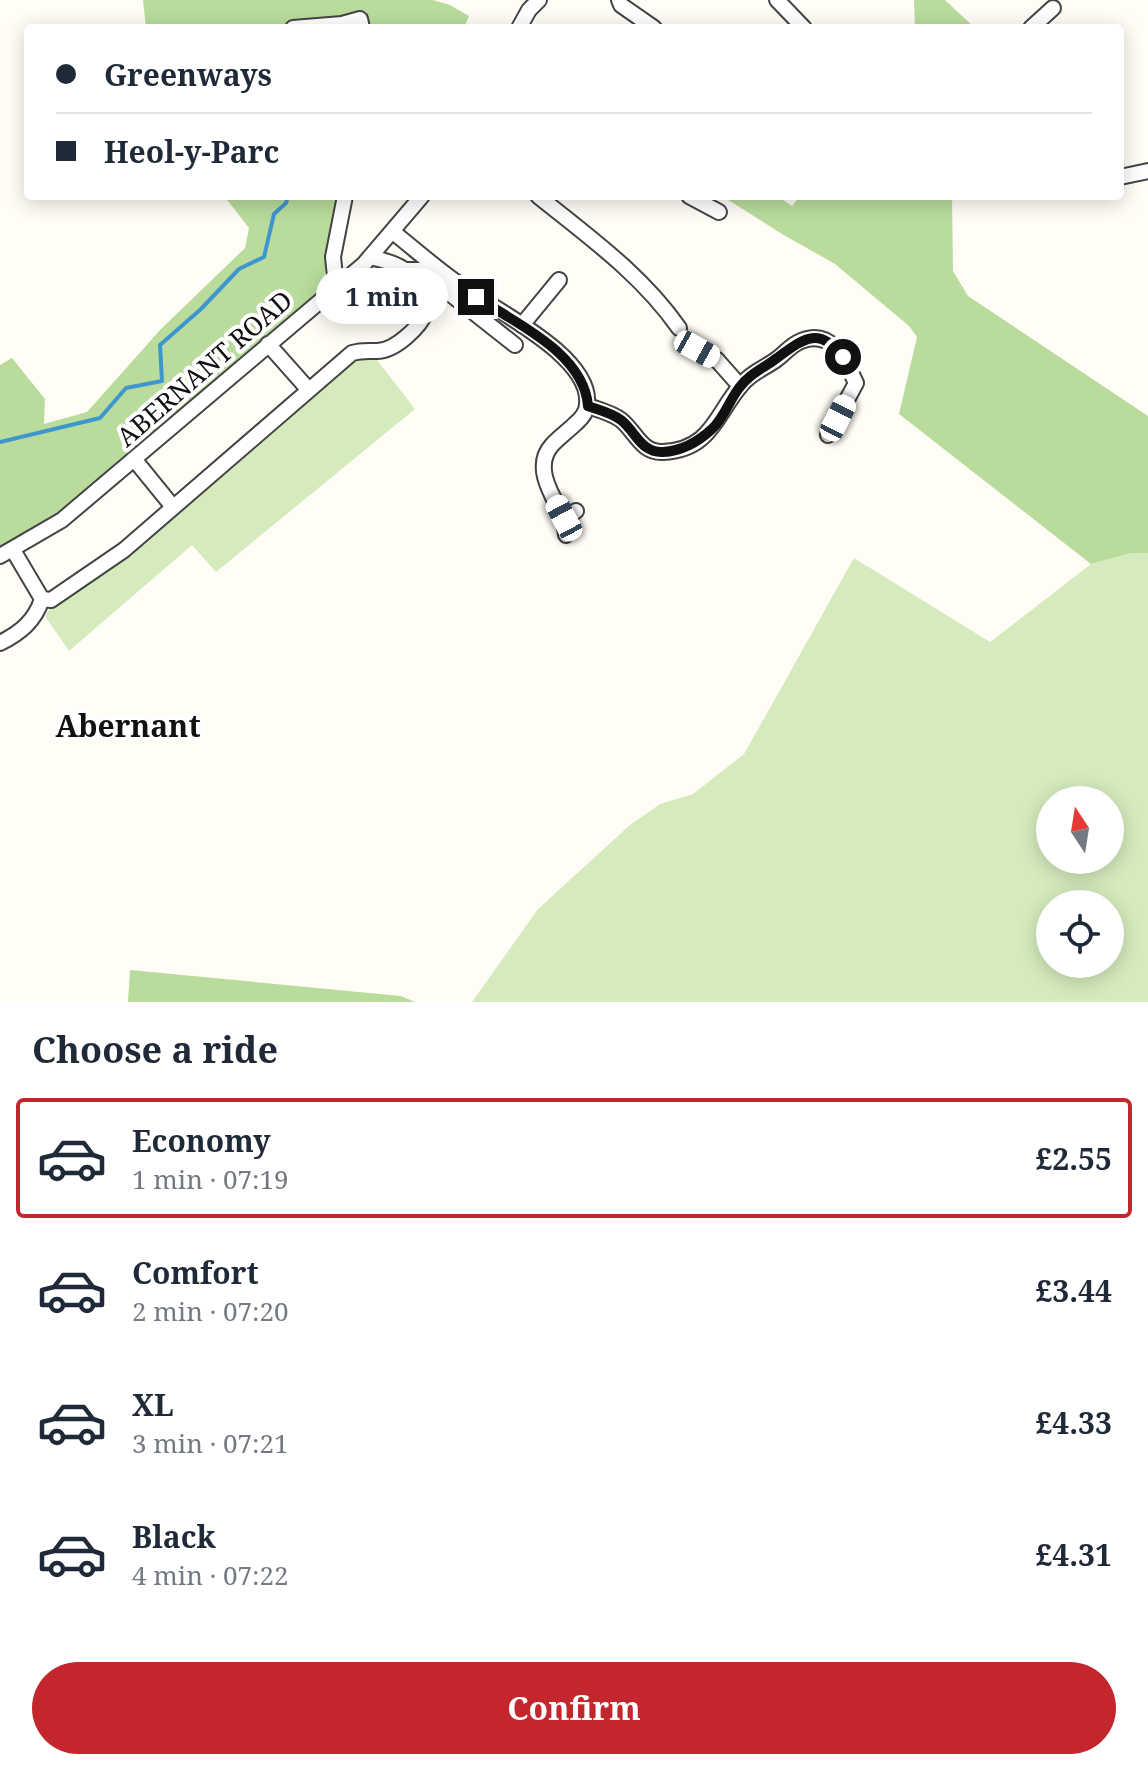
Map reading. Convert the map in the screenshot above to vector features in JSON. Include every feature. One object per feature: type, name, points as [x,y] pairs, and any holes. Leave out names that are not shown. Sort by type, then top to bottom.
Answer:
[{"type":"street","points":[[521,24],[539,0]]},
{"type":"street","points":[[619,0],[621,5],[648,24]]},
{"type":"street","points":[[777,0],[800,24]]},
{"type":"street","points":[[1035,24],[1053,8]]},
{"type":"street","points":[[342,24],[360,19],[361,24]]},
{"type":"street","points":[[1124,176],[1148,171]]},
{"type":"street","points":[[336,286],[333,257],[344,200]]},
{"type":"street","name":"ABERNANT ROAD","points":[[6,553],[62,520],[134,459],[370,257],[419,200]]},
{"type":"street","points":[[696,200],[719,212]]},
{"type":"street","points":[[553,201],[629,269],[659,300],[679,328]]},
{"type":"street","points":[[393,232],[463,287],[522,325],[564,358],[579,376],[587,392],[588,406],[581,419],[551,445],[545,456],[544,473],[550,492],[570,514],[566,535]]},
{"type":"street","points":[[370,257],[407,270],[420,270],[515,345]]},
{"type":"street","points":[[6,553],[42,599],[51,600],[124,550],[352,353],[391,347],[422,322],[426,312],[407,270]]},
{"type":"street","points":[[522,325],[559,280]]},
{"type":"street","points":[[588,406],[623,421],[641,445],[658,452],[675,451],[697,441],[715,426],[752,373],[803,340],[819,337],[834,345],[856,383],[828,435]]},
{"type":"street","points":[[268,344],[308,389]]},
{"type":"street","points":[[697,349],[717,360],[740,386]]},
{"type":"street","points":[[134,459],[173,507]]},
{"type":"street","points":[[0,643],[26,626],[37,614],[42,599]]},
{"type":"green space","points":[[143,0],[433,0],[469,16],[466,24],[146,24]]},
{"type":"green space","points":[[914,0],[945,0],[971,24],[915,24]]},
{"type":"green space","points":[[337,200],[323,289],[58,514],[0,549],[0,365],[12,358],[45,399],[44,424],[87,412],[161,329],[245,248],[249,228],[228,201]]},
{"type":"green space","points":[[728,200],[783,200],[792,206],[797,200],[952,200],[953,271],[968,296],[1148,416],[1148,553],[1131,553],[1091,564],[899,414],[917,337],[909,326],[835,264]]},
{"type":"green space","points":[[353,356],[374,356],[415,409],[216,572],[192,545],[69,651],[45,616],[51,607],[92,577]]},
{"type":"green space","points":[[1131,553],[1148,553],[1148,1002],[472,1002],[538,909],[630,825],[660,804],[693,794],[744,754],[854,558],[990,642],[1091,564]]},
{"type":"green space","points":[[130,970],[401,996],[415,1002],[128,1002]]},
{"type":"waterway","points":[[0,442],[100,418],[126,388],[162,381],[160,345],[201,309],[239,269],[264,257],[274,214],[287,200]]},
{"type":"district","name":"Abernant","points":[[128,725]]},
{"type":"route","points":[[476,297],[522,325],[564,358],[587,392],[588,406],[623,421],[641,445],[658,452],[675,451],[697,441],[715,426],[752,373],[803,340],[819,337],[834,345],[843,357]]}]
